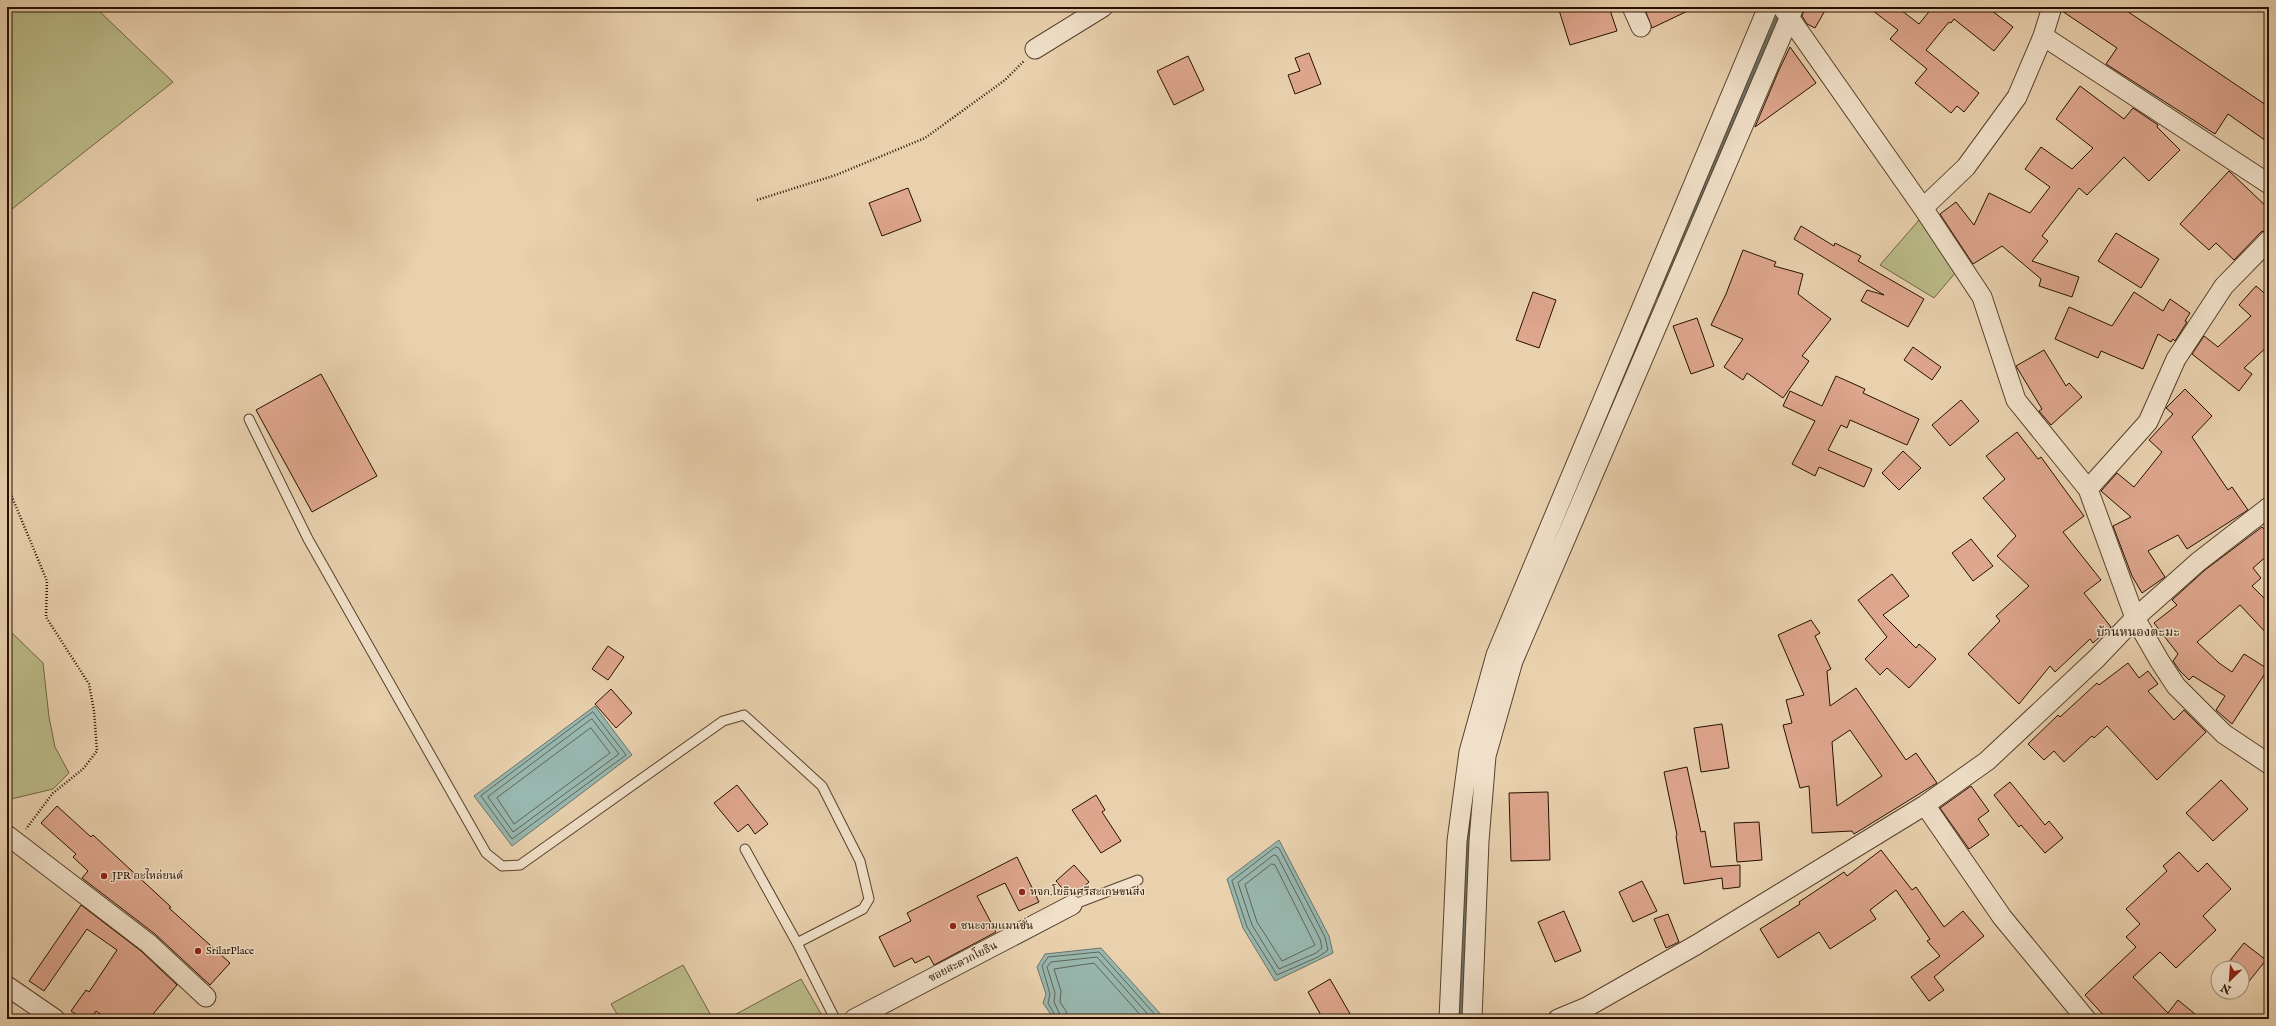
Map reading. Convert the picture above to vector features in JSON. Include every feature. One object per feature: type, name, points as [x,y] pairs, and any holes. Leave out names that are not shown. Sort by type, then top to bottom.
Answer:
[{"type":"street","points":[[1035,49],[1103,7]]},
{"type":"street","points":[[1632,7],[1641,27]]},
{"type":"street","points":[[1923,208],[1966,167],[2017,97],[2043,36],[2052,7]]},
{"type":"street","points":[[1784,10],[1923,208],[1982,297],[2016,400],[2088,489],[2135,618],[2176,686],[2224,734],[2269,764]]},
{"type":"street","points":[[1449,1019],[1457,841],[1469,752],[1496,655],[1784,10]]},
{"type":"street","points":[[1472,1019],[1478,842],[1486,756],[1513,661],[1784,10]]},
{"type":"street","points":[[2043,36],[2269,184]]},
{"type":"street","points":[[2088,489],[2148,422],[2176,359],[2224,286],[2269,240]]},
{"type":"street","points":[[1558,1019],[1587,1007],[1696,946],[1925,805],[1987,761],[2097,658],[2135,618],[2198,562],[2269,507]]},
{"type":"street","points":[[1925,805],[2002,917],[2086,1019]]},
{"type":"street","points":[[10,844],[148,943],[206,997]]},
{"type":"street","name":"ซอยสะดวกโยธิน","points":[[854,1019],[1072,905]]},
{"type":"street","points":[[7,986],[55,1019]]},
{"type":"lane","points":[[249,419],[308,539],[486,853],[502,866],[520,865],[723,721],[744,715],[822,786],[860,861],[869,899],[863,909],[798,942]]},
{"type":"lane","points":[[745,849],[798,942],[835,1019]]},
{"type":"lane","points":[[1072,905],[1138,880]]},
{"type":"path","points":[[757,200],[836,175],[925,138],[1005,80],[1035,49]]},
{"type":"path","points":[[7,485],[47,581],[46,617],[89,684],[94,711],[97,751],[84,769],[53,793],[10,844]]},
{"type":"green space","points":[[7,7],[95,7],[173,82],[7,213]]},
{"type":"green space","points":[[1919,220],[1956,272],[1934,298],[1880,265]]},
{"type":"green space","points":[[7,632],[12,633],[43,663],[49,717],[55,747],[69,773],[53,789],[7,800]]},
{"type":"green space","points":[[683,965],[713,1019],[620,1019],[611,1004]]},
{"type":"green space","points":[[801,979],[824,1019],[727,1019]]},
{"type":"water","points":[[595,706],[632,755],[512,846],[474,796]]},
{"type":"water","points":[[1279,840],[1329,936],[1333,953],[1275,981],[1243,928],[1227,879]]},
{"type":"water","points":[[1101,948],[1165,1019],[1054,1019],[1043,1003],[1046,994],[1037,967],[1045,954]]},
{"type":"building","points":[[1558,7],[1609,7],[1617,31],[1570,45]]},
{"type":"building","points":[[1644,7],[1696,7],[1652,28]]},
{"type":"building","points":[[1805,7],[1827,7],[1815,28],[1807,24],[1802,16]]},
{"type":"building","points":[[1868,7],[1897,7],[1919,24],[1932,8],[1930,7],[1987,7],[2013,27],[1994,51],[1954,19],[1951,23],[1949,22],[1926,50],[1979,93],[1964,112],[1957,106],[1951,113],[1915,83],[1927,69],[1890,39],[1898,30]]},
{"type":"building","points":[[2063,7],[2121,7],[2269,107],[2269,143],[2228,114],[2215,134],[2106,64],[2117,48],[2062,11]]},
{"type":"building","points":[[1790,47],[1816,83],[1755,127],[1779,70]]},
{"type":"building","points":[[1309,53],[1321,84],[1295,94],[1288,75],[1300,71],[1295,58]]},
{"type":"building","points":[[1188,56],[1204,90],[1174,105],[1157,71]]},
{"type":"building","points":[[2080,86],[2124,119],[2133,108],[2158,125],[2157,127],[2180,150],[2149,181],[2124,157],[2087,195],[2079,188],[2042,236],[2048,241],[2032,261],[2079,277],[2072,297],[2039,286],[2041,279],[2002,246],[1973,264],[1940,214],[1956,202],[1974,225],[1989,193],[2030,213],[2050,187],[2025,169],[2041,147],[2072,169],[2093,148],[2056,119]]},
{"type":"building","points":[[2229,171],[2269,209],[2269,229],[2261,232],[2234,260],[2216,243],[2209,250],[2180,224]]},
{"type":"building","points":[[908,188],[921,221],[882,236],[869,203]]},
{"type":"building","points":[[1801,226],[1834,246],[1835,243],[1861,256],[1858,261],[1924,299],[1908,327],[1861,301],[1867,290],[1884,295],[1794,239]]},
{"type":"building","points":[[2116,233],[2159,259],[2141,288],[2098,261]]},
{"type":"building","points":[[1743,250],[1776,262],[1774,266],[1803,274],[1798,294],[1831,319],[1802,356],[1809,361],[1783,398],[1747,373],[1743,380],[1724,367],[1743,339],[1711,325],[1726,294]]},
{"type":"building","points":[[2256,286],[2269,297],[2269,345],[2244,368],[2252,374],[2239,391],[2192,354],[2204,336],[2218,347],[2251,316],[2239,305]]},
{"type":"building","points":[[1533,292],[1556,300],[1539,348],[1516,340]]},
{"type":"building","points":[[2134,292],[2163,311],[2170,299],[2190,313],[2185,321],[2187,322],[2175,341],[2173,339],[2171,342],[2158,334],[2143,369],[2101,351],[2098,358],[2055,339],[2069,307],[2112,326]]},
{"type":"building","points":[[1697,318],[1714,366],[1691,374],[1673,326]]},
{"type":"building","points":[[1913,347],[1941,367],[1932,380],[1904,360]]},
{"type":"building","points":[[2044,350],[2066,386],[2069,383],[2082,397],[2051,425],[2039,411],[2042,409],[2016,366]]},
{"type":"building","points":[[321,374],[377,476],[312,512],[256,410]]},
{"type":"building","points":[[1836,376],[1865,389],[1863,393],[1919,419],[1907,445],[1850,420],[1847,428],[1841,425],[1828,450],[1872,469],[1864,487],[1819,467],[1815,476],[1792,464],[1815,421],[1783,406],[1790,391],[1822,406]]},
{"type":"building","points":[[2185,389],[2212,416],[2192,437],[2228,490],[2232,487],[2248,510],[2187,549],[2178,535],[2148,551],[2165,577],[2142,593],[2132,576],[2113,526],[2131,517],[2101,491],[2117,473],[2134,487],[2162,452],[2149,440],[2173,414],[2166,408]]},
{"type":"building","points":[[1961,400],[1979,421],[1950,446],[1932,425]]},
{"type":"building","points":[[2017,432],[2038,459],[2041,457],[2084,516],[2063,532],[2101,580],[2084,593],[2111,627],[2093,643],[2090,639],[2055,672],[2050,666],[2019,704],[1968,654],[2000,621],[1996,616],[2029,586],[1997,556],[2016,536],[1983,498],[2005,479],[1986,456]]},
{"type":"building","points":[[1903,451],[1921,468],[1899,490],[1882,473]]},
{"type":"building","points":[[2262,527],[2269,534],[2269,554],[2253,568],[2261,578],[2252,586],[2269,603],[2269,636],[2240,605],[2197,642],[2219,663],[2232,672],[2244,654],[2268,669],[2232,724],[2216,710],[2225,696],[2193,676],[2189,680],[2180,671],[2173,661],[2178,654],[2154,623],[2177,605],[2172,600],[2205,570]]},
{"type":"building","points":[[1971,539],[1993,566],[1973,581],[1952,553]]},
{"type":"building","points":[[1892,574],[1909,596],[1883,615],[1916,648],[1919,644],[1936,659],[1909,688],[1887,668],[1880,675],[1865,659],[1887,637],[1858,600]]},
{"type":"building","points":[[1811,620],[1820,633],[1815,636],[1831,669],[1827,671],[1830,706],[1856,688],[1906,760],[1916,753],[1937,783],[1854,834],[1852,831],[1812,833],[1809,786],[1800,788],[1783,725],[1792,723],[1786,700],[1804,695],[1778,635]],"holes":[[[1850,730],[1882,776],[1837,806],[1832,742]]]},
{"type":"building","points":[[608,646],[624,657],[608,680],[592,669]]},
{"type":"building","points":[[2128,663],[2139,678],[2148,671],[2158,684],[2148,691],[2174,720],[2184,710],[2206,732],[2157,780],[2107,726],[2094,738],[2092,736],[2064,762],[2054,751],[2044,760],[2028,744],[2058,715],[2060,717],[2097,683],[2099,685]]},
{"type":"building","points":[[611,689],[632,713],[616,728],[595,704]]},
{"type":"building","points":[[1722,724],[1729,768],[1701,772],[1694,728]]},
{"type":"building","points":[[1687,767],[1701,832],[1705,831],[1711,867],[1740,865],[1740,887],[1723,889],[1722,878],[1684,884],[1677,835],[1664,772]]},
{"type":"building","points":[[2221,780],[2248,809],[2213,841],[2186,813]]},
{"type":"building","points":[[2010,782],[2045,825],[2049,821],[2063,838],[2045,853],[2021,825],[2019,827],[1994,795]]},
{"type":"building","points":[[737,785],[768,824],[755,834],[748,824],[738,832],[714,803]]},
{"type":"building","points":[[1971,786],[1989,811],[1978,819],[1989,835],[1969,849],[1940,808]]},
{"type":"building","points":[[1548,792],[1550,860],[1511,861],[1509,793]]},
{"type":"building","points":[[1096,795],[1105,810],[1102,812],[1121,841],[1101,853],[1072,810]]},
{"type":"building","name":"JPR อะไหล่ยนต์","points":[[57,806],[91,837],[93,835],[171,907],[169,908],[230,963],[210,985],[155,934],[82,878],[88,871],[73,857],[76,854],[41,823]]},
{"type":"building","points":[[1759,822],[1762,860],[1737,862],[1734,823]]},
{"type":"building","points":[[1881,850],[1912,890],[1916,887],[1944,927],[1963,911],[1984,936],[1934,977],[1944,990],[1929,1001],[1911,977],[1940,956],[1927,941],[1930,939],[1896,890],[1870,910],[1876,919],[1830,949],[1819,932],[1778,958],[1760,929],[1800,904],[1799,902],[1844,872],[1847,876]]},
{"type":"building","points":[[2179,852],[2198,872],[2207,863],[2231,889],[2203,916],[2216,930],[2176,968],[2160,952],[2133,977],[2168,1013],[2178,1000],[2201,1019],[2107,1019],[2085,995],[2136,947],[2126,937],[2140,924],[2126,909],[2167,871],[2163,866]]},
{"type":"building","points":[[1017,857],[1039,902],[1019,911],[1005,883],[977,896],[996,932],[934,965],[929,956],[915,963],[912,958],[894,967],[879,937],[911,921],[907,913]]},
{"type":"building","points":[[1074,865],[1089,882],[1074,895],[1068,895],[1056,881]]},
{"type":"building","points":[[1642,881],[1657,911],[1633,922],[1619,892]]},
{"type":"building","points":[[81,905],[141,951],[177,985],[149,1019],[107,1019],[96,1011],[91,1019],[83,1019],[71,1011],[86,990],[89,992],[117,950],[87,929],[44,991],[29,981]]},
{"type":"building","points":[[1564,911],[1581,951],[1555,962],[1538,922]]},
{"type":"building","points":[[1668,914],[1679,942],[1666,948],[1654,919]]},
{"type":"building","points":[[2244,943],[2266,960],[2250,980],[2250,960],[2230,960]]},
{"type":"building","points":[[1330,979],[1353,1019],[1323,1019],[1308,992]]},
{"type":"waterway","points":[[1657,295],[1780,12]]},
{"type":"waterway","points":[[1461,1017],[1468,841],[1474,784]]},
{"type":"place","name":"JPR อะไหล่ยนต์","points":[[104,876]]},
{"type":"place","name":"หจก.โยธินศรีสะเกษขนส่ง","points":[[1022,892]]},
{"type":"place","name":"ชนะงามแมนชั่น","points":[[953,926]]},
{"type":"place","name":"SrilarPlace","points":[[198,951]]},
{"type":"district","name":"บ้านหนองตะมะ","points":[[2138,632]]}]
